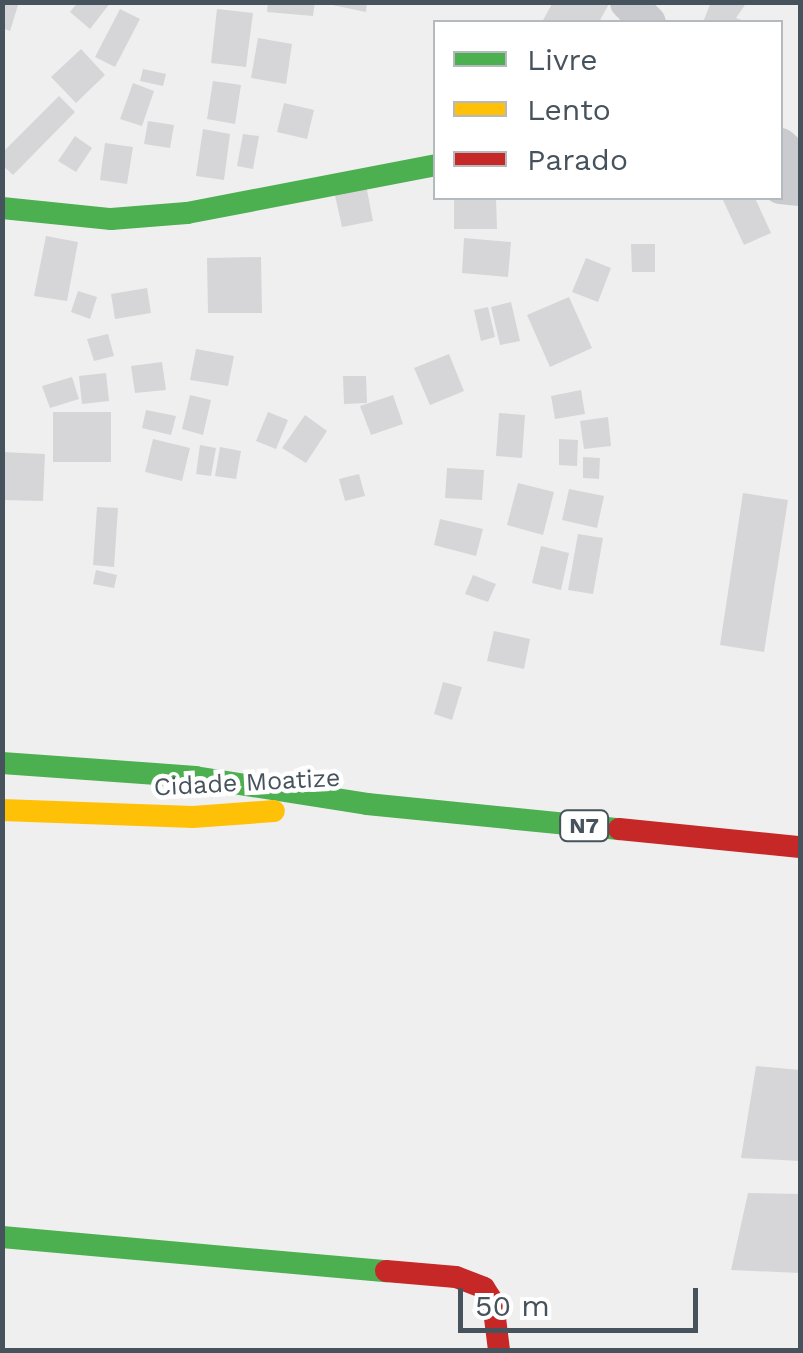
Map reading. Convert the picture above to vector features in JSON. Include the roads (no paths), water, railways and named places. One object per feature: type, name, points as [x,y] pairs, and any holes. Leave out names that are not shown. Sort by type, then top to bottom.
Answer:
[{"type":"main road","points":[[2,208],[111,220],[186,213],[433,165]]},
{"type":"main road","name":"Cidade Moatize","points":[[2,762],[195,778],[367,804]]},
{"type":"main road","name":"Cidade Moatize","points":[[2,810],[194,817],[367,804]]},
{"type":"main road","name":"N7","points":[[367,804],[800,847]]},
{"type":"main road","points":[[2,1237],[456,1277],[484,1288],[493,1302],[499,1350]]},
{"type":"street","points":[[627,2],[646,20]]}]
